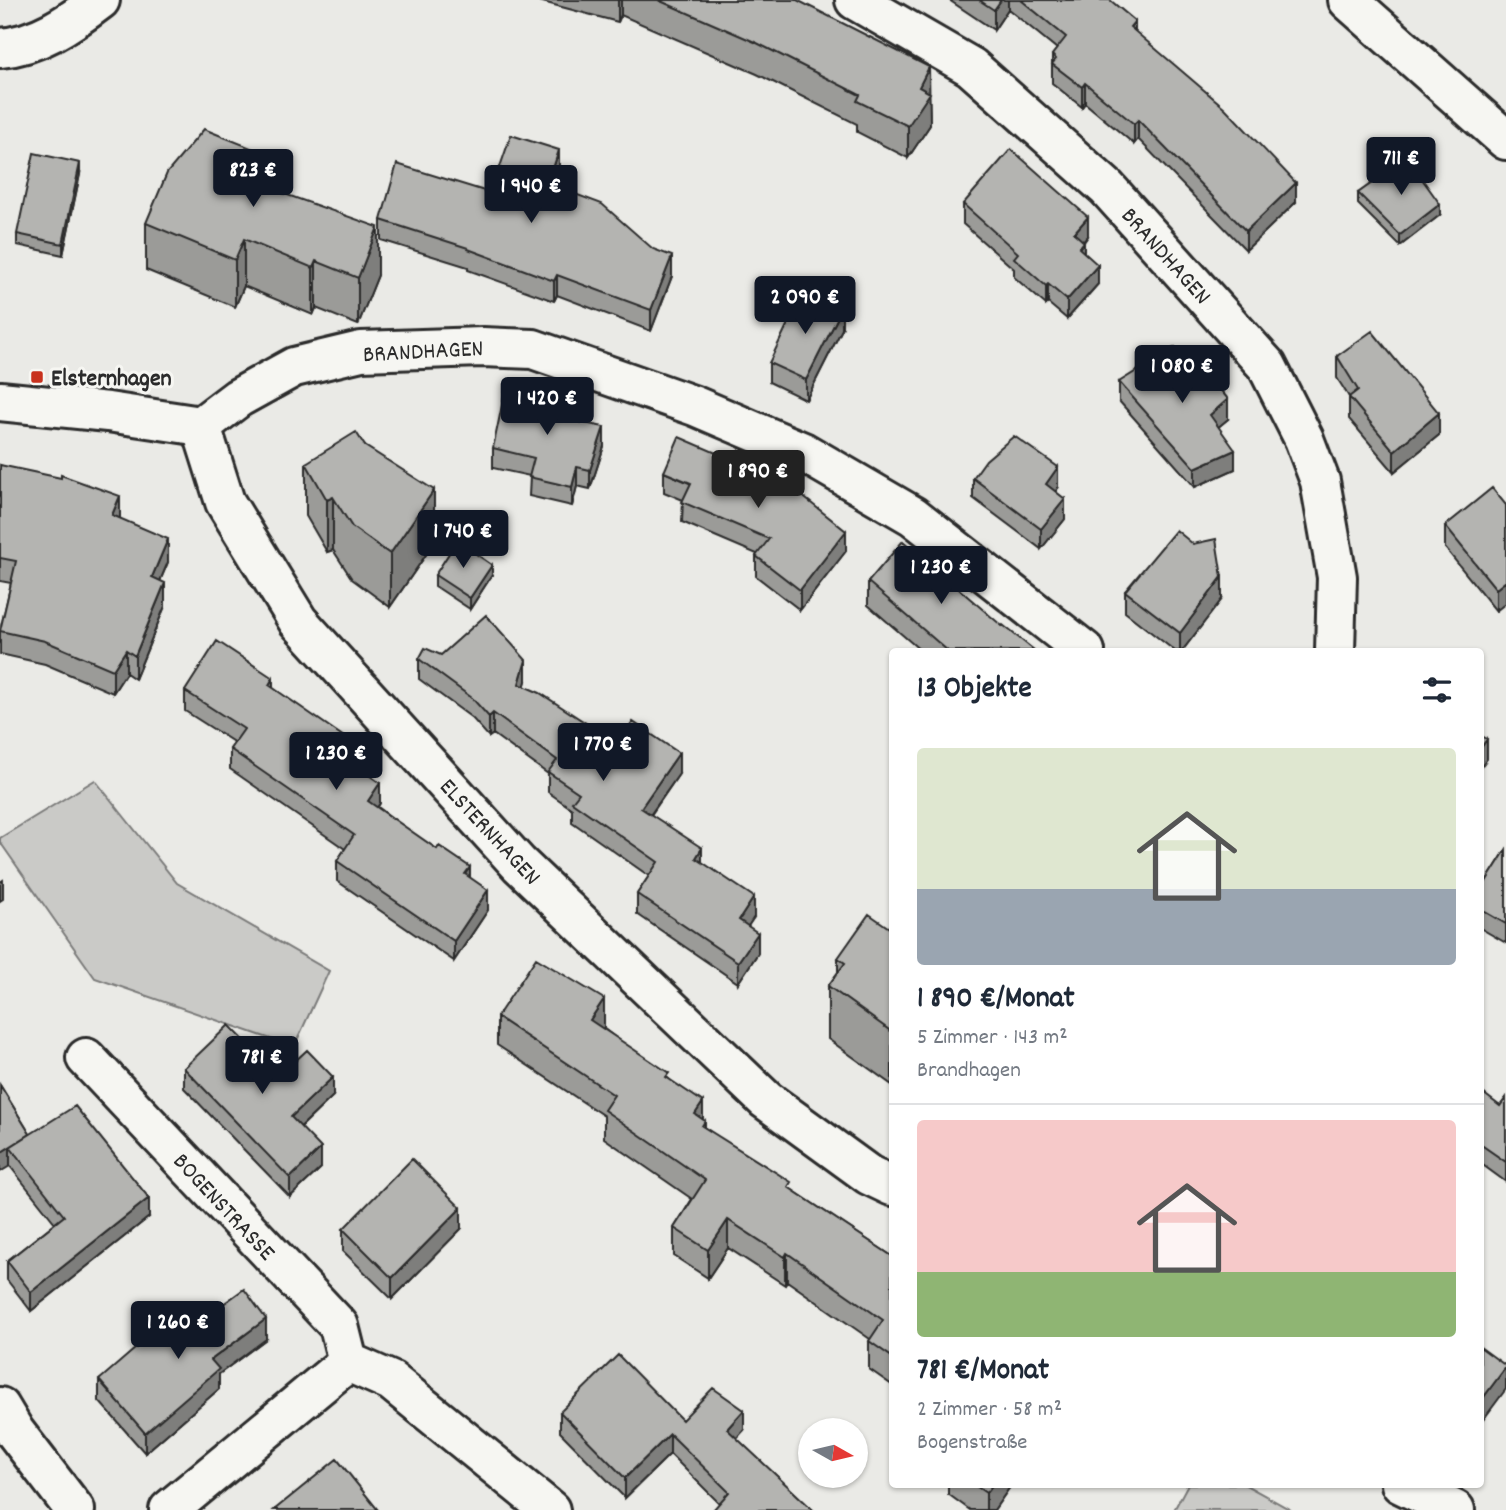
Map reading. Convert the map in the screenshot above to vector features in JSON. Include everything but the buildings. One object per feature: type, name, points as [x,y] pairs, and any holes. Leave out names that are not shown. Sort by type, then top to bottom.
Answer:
[{"type":"street","points":[[0,48],[19,46],[69,24],[100,0]]},
{"type":"street","name":"BRANDHAGEN","points":[[855,0],[971,67],[1107,188],[1267,366],[1304,439],[1320,481],[1337,577],[1335,648]]},
{"type":"street","points":[[1348,0],[1506,140]]},
{"type":"street","name":"BRANDHAGEN","points":[[201,426],[238,397],[294,367],[361,351],[483,346],[533,349],[695,406],[803,452],[913,516],[1081,648]]},
{"type":"street","points":[[0,401],[108,412],[201,426]]},
{"type":"street","name":"ELSTERNHAGEN","points":[[201,426],[225,502],[298,621],[519,864],[766,1100],[869,1175],[889,1185]]},
{"type":"street","name":"BOGENSTRASSE","points":[[86,1058],[339,1326],[348,1362]]},
{"type":"street","points":[[169,1510],[348,1362],[391,1381],[550,1510]]},
{"type":"street","points":[[0,1407],[15,1432],[75,1510]]},
{"type":"street","points":[[1409,1488],[1455,1510]]},
{"type":"shaded area","points":[[95,780],[177,883],[329,971],[294,1047],[95,978],[0,842],[0,838]]},
{"type":"shaded area","points":[[1186,1488],[1251,1488],[1291,1510],[1174,1510]]},
{"type":"place","name":"Elsternhagen","points":[[37,377]]}]
